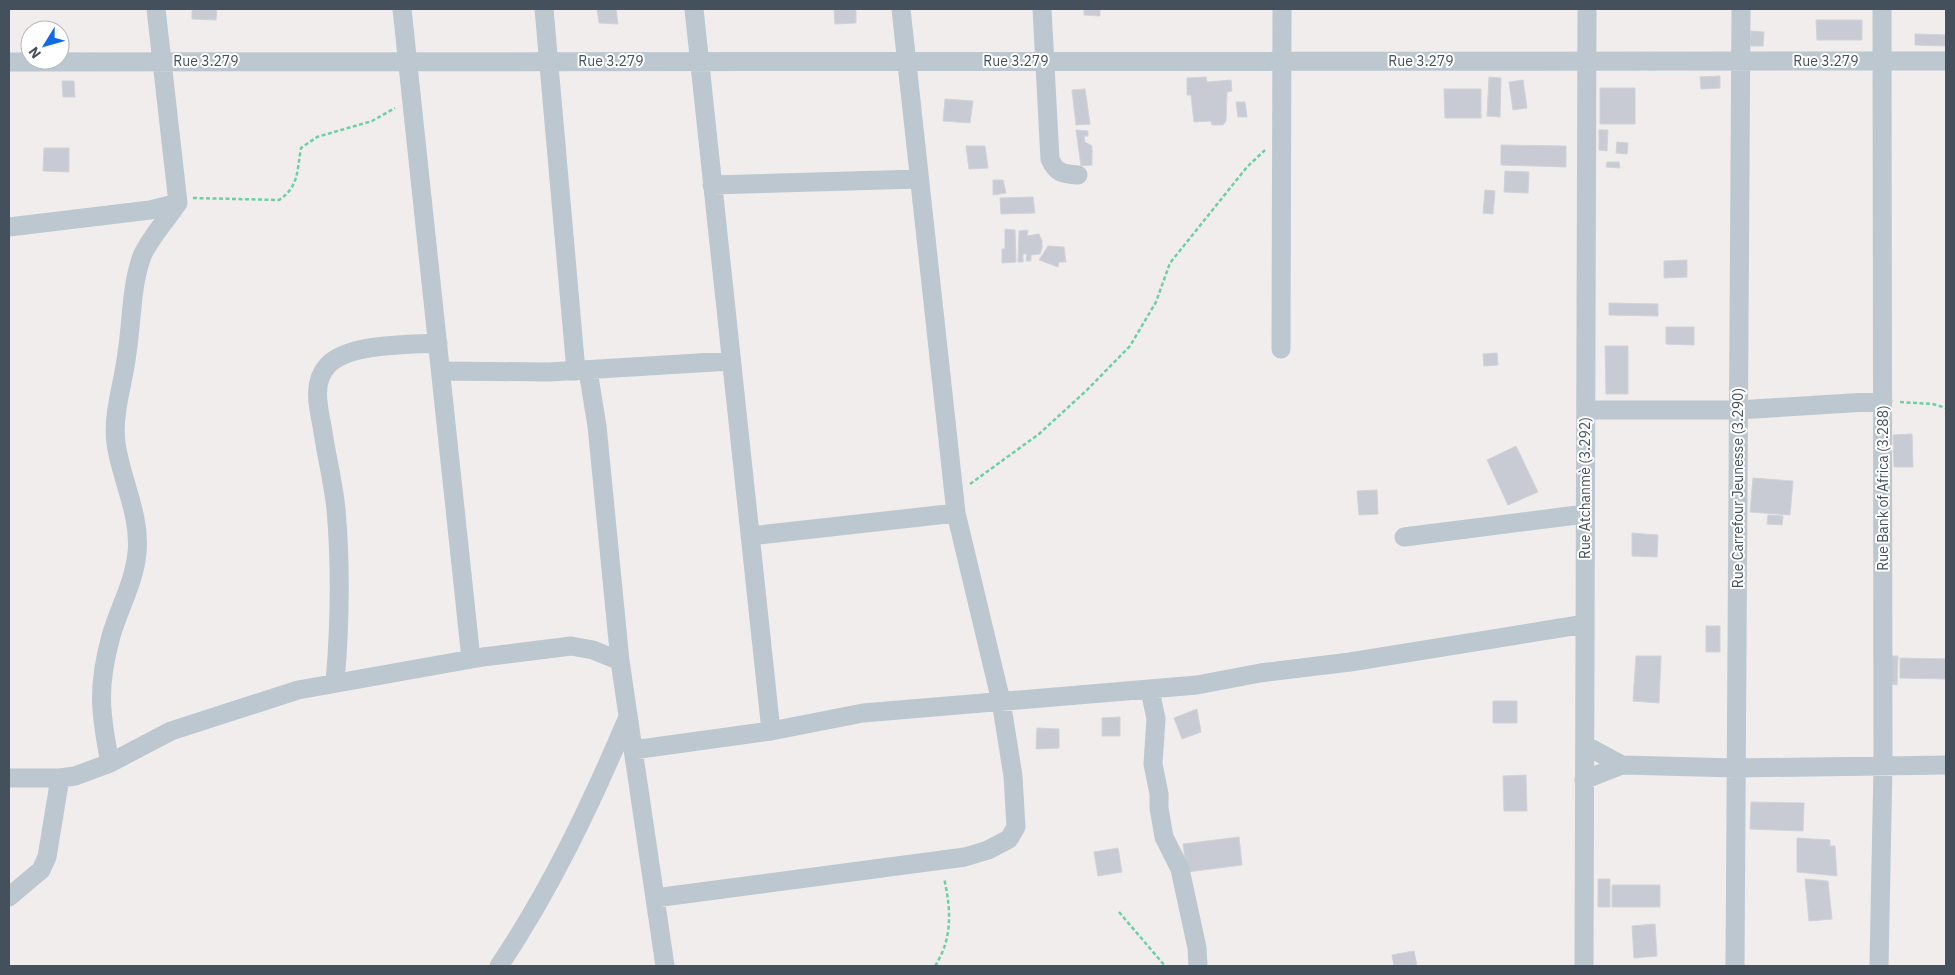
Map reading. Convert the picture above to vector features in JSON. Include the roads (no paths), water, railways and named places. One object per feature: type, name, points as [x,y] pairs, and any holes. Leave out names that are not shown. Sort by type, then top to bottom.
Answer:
[{"type":"street","points":[[110,763],[101,719],[100,698],[102,678],[111,635],[133,576],[137,552],[136,520],[120,470],[116,440],[118,412],[134,292],[143,255],[178,203],[156,9]]},
{"type":"street","points":[[402,9],[471,659]]},
{"type":"street","points":[[544,9],[582,371],[597,426],[620,662],[665,966]]},
{"type":"street","points":[[694,9],[698,61],[771,731]]},
{"type":"street","points":[[655,898],[940,862],[988,850],[1010,839],[1016,827],[1014,776],[1001,701],[955,504],[905,61],[901,9]]},
{"type":"street","points":[[1042,9],[1050,159],[1054,169],[1064,174],[1078,175]]},
{"type":"street","points":[[1281,349],[1282,9]]},
{"type":"street","name":"Rue Atchanmè (3.292)","points":[[1584,966],[1587,9]]},
{"type":"street","name":"Rue Carrefour Jeunesse (3.290)","points":[[1735,966],[1741,9]]},
{"type":"street","name":"Rue Bank of Africa (3.288)","points":[[1879,966],[1884,402],[1882,9]]},
{"type":"street","name":"Rue 3.279","points":[[9,62],[1946,61]]},
{"type":"street","points":[[712,185],[919,179]]},
{"type":"street","points":[[9,227],[150,210],[178,203]]},
{"type":"street","points":[[336,683],[340,627],[340,566],[336,507],[318,403],[317,384],[327,366],[340,356],[354,351],[438,343]]},
{"type":"street","points":[[440,371],[582,371],[731,361]]},
{"type":"street","points":[[1586,410],[1738,410],[1884,402]]},
{"type":"street","points":[[750,536],[955,504]]},
{"type":"street","points":[[1404,537],[1585,514]]},
{"type":"street","points":[[634,750],[771,731],[863,713],[1197,685],[1260,673],[1350,662],[1585,624]]},
{"type":"street","points":[[9,778],[60,778],[76,776],[110,763],[171,731],[298,690],[471,659],[571,646],[593,650],[620,662]]},
{"type":"street","points":[[1150,690],[1156,719],[1153,764],[1164,837],[1180,869],[1197,948],[1198,966]]},
{"type":"street","points":[[500,966],[535,912],[560,866],[587,812],[628,716]]},
{"type":"street","points":[[1584,745],[1622,765]]},
{"type":"street","points":[[1584,780],[1622,765],[1736,768],[1946,765]]},
{"type":"street","points":[[9,897],[41,870],[47,857],[60,778]]}]
